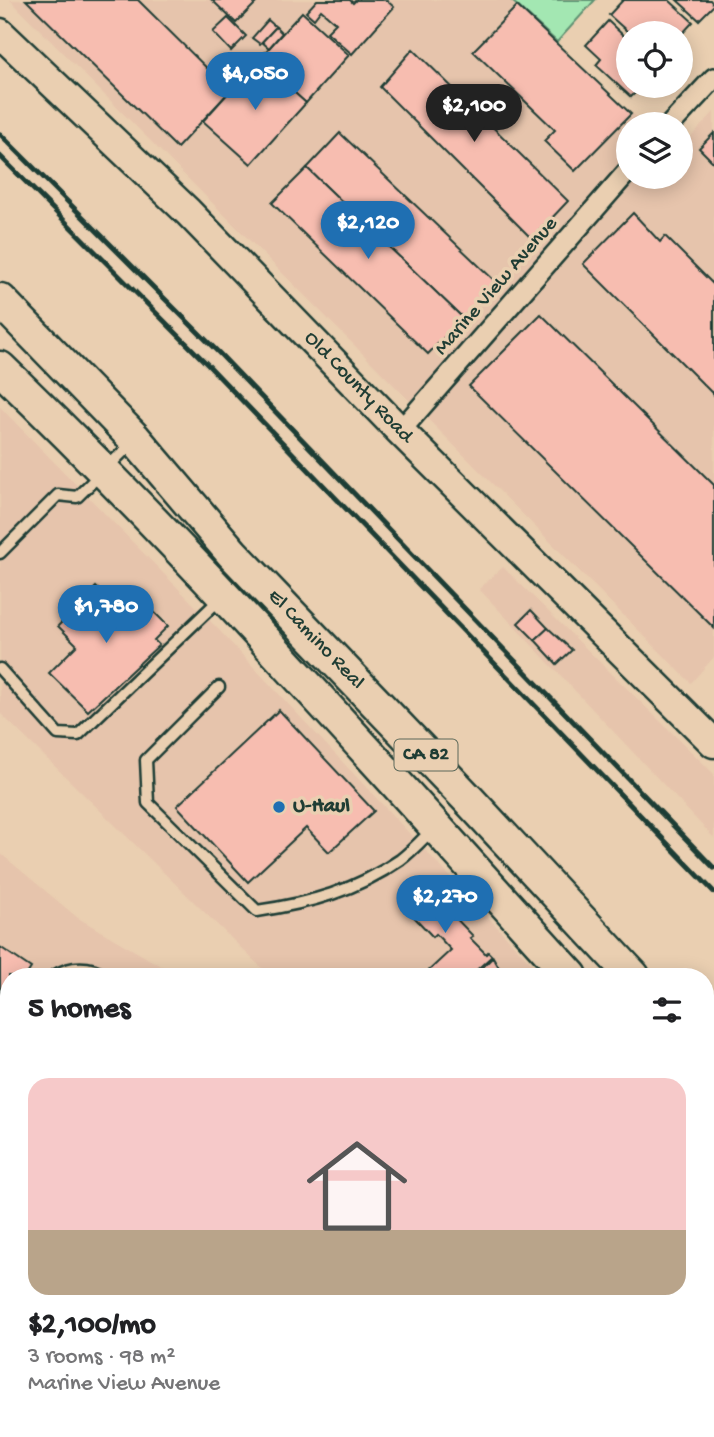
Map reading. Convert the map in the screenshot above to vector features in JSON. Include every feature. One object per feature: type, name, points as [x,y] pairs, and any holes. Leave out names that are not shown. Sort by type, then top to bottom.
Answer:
[{"type":"main road","name":"El Camino Real","points":[[0,300],[135,439],[232,553],[626,968]]},
{"type":"main road","name":"El Camino Real","points":[[0,368],[103,470],[564,968]]},
{"type":"street","name":"Old County Road","points":[[0,33],[188,212],[400,431],[714,743]]},
{"type":"street","points":[[682,112],[714,78]]},
{"type":"street","name":"Marine View Avenue","points":[[400,431],[616,185]]},
{"type":"lane","points":[[0,553],[58,495],[77,497],[135,439]]},
{"type":"lane","points":[[0,669],[58,734],[78,735],[222,597]]},
{"type":"lane","points":[[219,687],[146,760],[148,803],[257,911],[304,904],[354,886],[401,859],[435,828]]},
{"type":"shaded area","points":[[10,0],[511,0],[631,112],[616,112],[616,189],[693,189],[693,134],[714,112],[714,657],[691,683]]},
{"type":"shaded area","points":[[0,407],[217,628],[536,968],[262,968],[0,713]]},
{"type":"shaded area","points":[[503,567],[714,774],[714,838],[479,589]]},
{"type":"shaded area","points":[[0,853],[78,918],[164,968],[0,968]]},
{"type":"green space","points":[[511,0],[595,0],[557,42]]},
{"type":"building","points":[[26,0],[138,0],[230,91],[177,148]]},
{"type":"building","points":[[212,0],[259,0],[236,23]]},
{"type":"building","points":[[317,0],[350,0],[353,3],[356,0],[386,0],[394,7],[352,54],[327,32],[336,23],[321,10],[314,19],[306,12]]},
{"type":"building","points":[[623,0],[669,0],[692,21],[616,21],[609,15]]},
{"type":"building","points":[[677,0],[710,0],[714,5],[699,20]]},
{"type":"building","points":[[517,6],[629,112],[616,112],[616,129],[575,171],[544,141],[555,130],[473,51]]},
{"type":"building","points":[[302,12],[349,55],[306,103],[258,60]]},
{"type":"building","points":[[228,18],[246,36],[231,51],[213,32]]},
{"type":"building","points":[[268,20],[276,27],[260,44],[252,38]]},
{"type":"building","points":[[608,21],[616,29],[616,83],[596,65],[601,59],[586,45]]},
{"type":"building","points":[[276,27],[282,33],[269,48],[262,42]]},
{"type":"building","points":[[413,49],[568,201],[532,239],[380,87]]},
{"type":"building","points":[[258,60],[306,103],[251,164],[203,121]]},
{"type":"building","points":[[340,133],[497,283],[463,318],[307,168]]},
{"type":"building","points":[[714,133],[714,163],[699,148]]},
{"type":"building","points":[[307,168],[463,318],[428,354],[272,203]]},
{"type":"building","points":[[633,213],[660,242],[665,236],[714,285],[714,395],[583,264]]},
{"type":"building","points":[[541,314],[714,485],[714,628],[469,386]]},
{"type":"building","points":[[96,587],[116,607],[133,591],[168,626],[154,640],[159,645],[88,711],[49,673],[77,645],[58,626]]},
{"type":"building","points":[[531,610],[548,628],[535,640],[518,623]]},
{"type":"building","points":[[548,628],[572,650],[557,664],[535,640]]},
{"type":"building","points":[[279,710],[374,811],[329,852],[306,828],[248,882],[177,806]]},
{"type":"building","points":[[421,882],[473,936],[470,938],[486,954],[488,952],[492,956],[479,968],[432,968],[451,950],[436,934],[433,937],[400,902]]},
{"type":"building","points":[[0,947],[31,968],[0,968]]},
{"type":"building","points":[[493,957],[499,968],[482,968]]},
{"type":"railway","points":[[0,134],[220,354],[714,868]]},
{"type":"railway","points":[[0,156],[208,365],[714,892]]},
{"type":"place","name":"U-Haul","points":[[279,807]]}]
